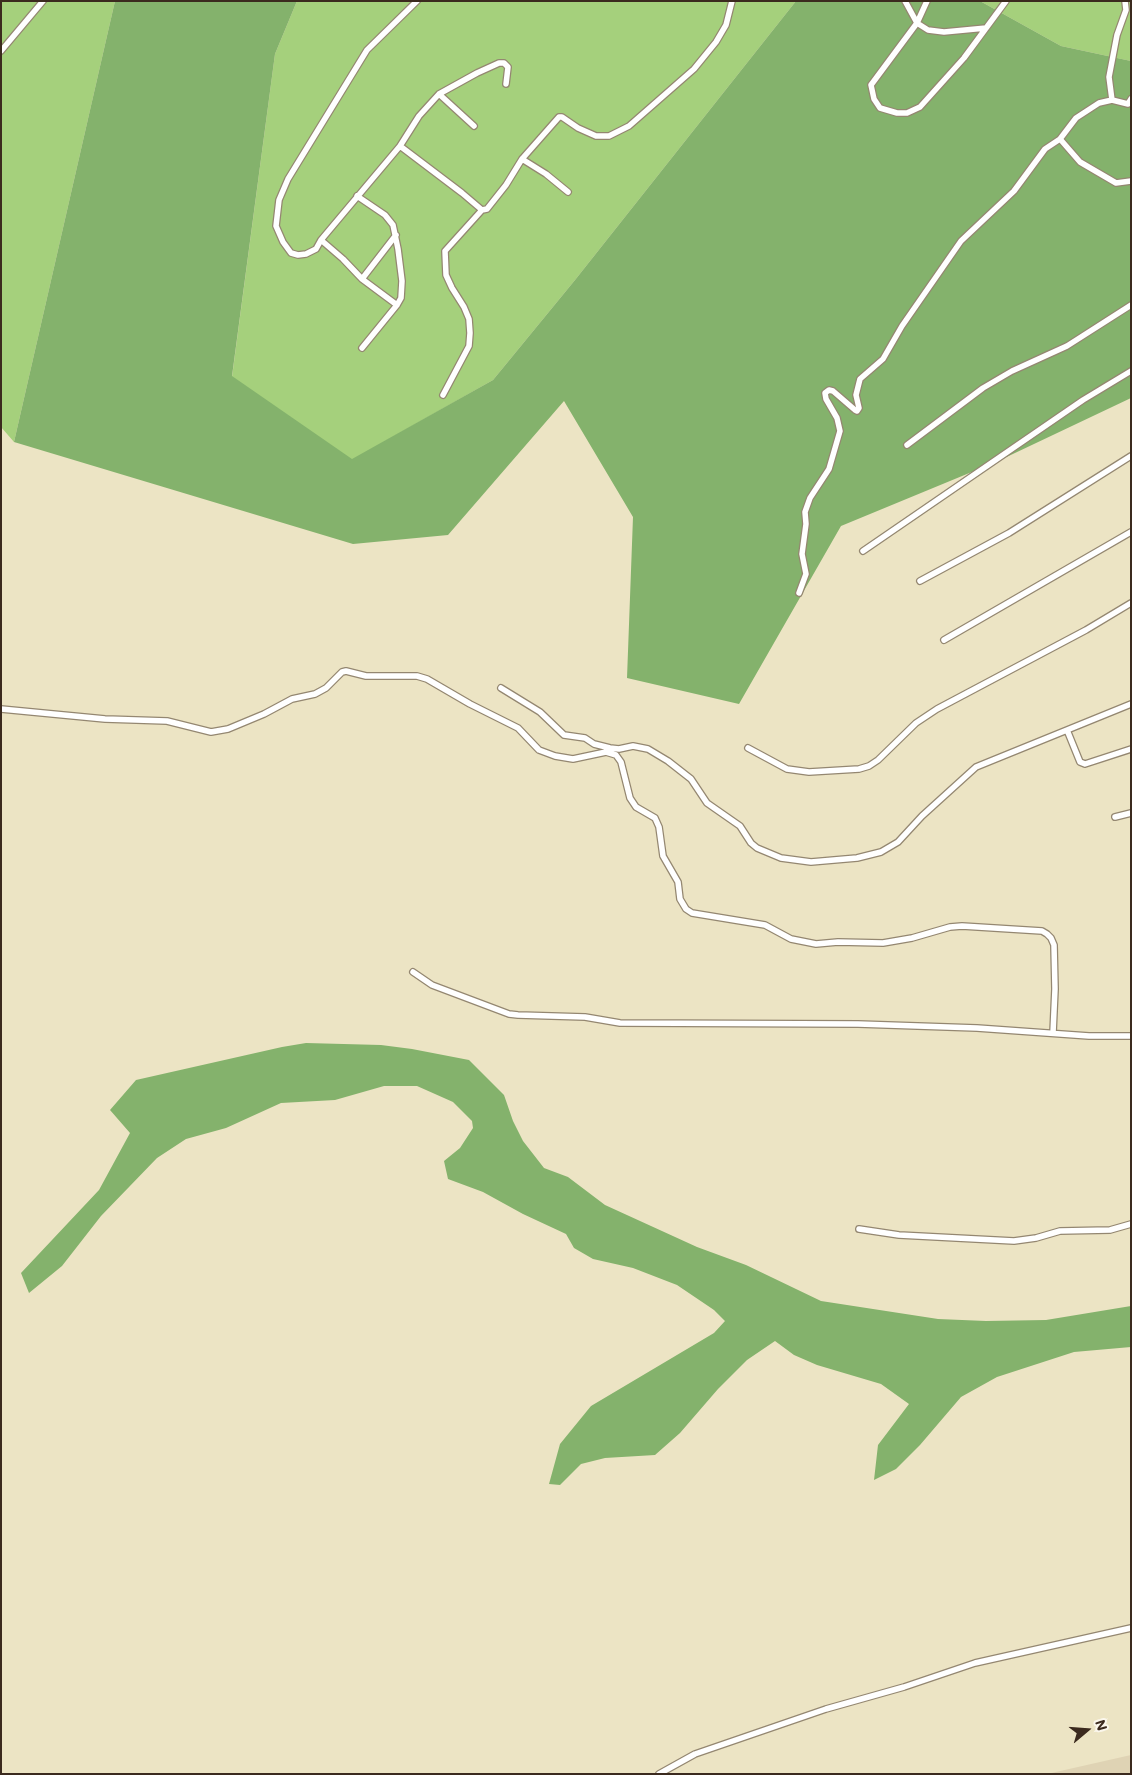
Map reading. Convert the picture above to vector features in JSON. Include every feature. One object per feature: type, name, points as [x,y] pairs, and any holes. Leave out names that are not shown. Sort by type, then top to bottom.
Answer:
[{"type":"street","points":[[1,51],[43,1]]},
{"type":"street","points":[[417,1],[367,50],[348,78],[288,179],[279,200],[276,226],[282,242],[291,253],[298,255],[306,254],[316,249],[321,240],[400,146],[419,116],[440,94],[499,63],[504,63],[508,67],[506,84]]},
{"type":"street","points":[[443,395],[469,346],[470,333],[466,313],[446,275],[446,251],[482,210],[487,209],[506,186],[522,159],[559,118],[596,136],[609,136],[629,126],[694,70],[726,26],[732,1]]},
{"type":"street","points":[[905,1],[916,23],[928,30],[944,32],[986,28]]},
{"type":"street","points":[[927,1],[916,23],[871,85],[874,99],[880,108],[907,114],[920,107],[964,58],[1006,1]]},
{"type":"street","points":[[1112,100],[1109,77],[1117,35],[1126,10],[1125,1]]},
{"type":"street","points":[[440,94],[474,126]]},
{"type":"street","points":[[800,593],[806,574],[802,554],[806,524],[805,512],[810,498],[829,469],[840,431],[837,418],[826,399],[825,393],[829,390],[833,391],[857,411],[860,408],[856,396],[860,379],[883,359],[902,326],[961,241],[1014,191],[1045,149],[1060,139],[1076,118],[1100,103],[1112,100],[1130,103]]},
{"type":"street","points":[[1060,139],[1080,162],[1116,183],[1131,181]]},
{"type":"street","points":[[400,146],[482,210]]},
{"type":"street","points":[[522,159],[546,174],[568,192]]},
{"type":"street","points":[[357,196],[385,216],[393,225],[402,281],[401,298],[397,305],[362,348]]},
{"type":"street","points":[[362,279],[396,235]]},
{"type":"street","points":[[321,240],[362,279],[397,305]]},
{"type":"street","points":[[907,446],[983,388],[1012,371],[1067,346],[1131,306]]},
{"type":"street","points":[[863,551],[1084,400],[1131,371]]},
{"type":"street","points":[[920,581],[1009,533],[1131,456]]},
{"type":"street","points":[[944,640],[1131,532]]},
{"type":"street","points":[[748,748],[787,769],[832,772],[869,766],[878,760],[916,723],[937,709],[1086,630],[1131,603]]},
{"type":"street","points":[[1,709],[167,721],[212,732],[228,729],[264,714],[292,699],[315,694],[326,688],[342,672],[346,671],[366,676],[417,676],[427,679],[470,704],[518,728],[539,750],[555,756],[573,759],[606,752],[616,755]]},
{"type":"street","points":[[501,688],[540,712],[564,735],[585,738],[594,744],[610,748],[619,749],[633,746],[648,749],[668,761],[691,779],[707,803],[740,826],[757,848],[781,858],[811,862],[856,858],[881,852],[898,842],[922,816],[976,767],[1131,704]]},
{"type":"street","points":[[1067,730],[1080,762],[1085,764],[1131,749]]},
{"type":"street","points":[[610,748],[621,762],[628,792],[633,802],[655,818],[659,828],[663,856],[678,882],[680,899],[686,909],[692,913],[764,924],[791,939],[816,944],[884,942],[912,938],[950,927],[962,926],[1042,931],[1051,938],[1054,945],[1053,1033]]},
{"type":"street","points":[[1115,817],[1131,813]]},
{"type":"street","points":[[413,972],[432,985],[509,1014],[518,1015],[585,1017],[620,1023],[858,1024],[977,1028],[1089,1036],[1131,1036]]},
{"type":"street","points":[[859,1229],[908,1236],[1014,1241],[1036,1238],[1060,1231],[1110,1230],[1131,1224]]},
{"type":"street","points":[[660,1774],[695,1754],[826,1709],[904,1687],[975,1663],[1131,1628]]},
{"type":"shaded area","points":[[1131,1755],[1131,1774],[1047,1774]]},
{"type":"green space","points":[[1,1],[115,1],[14,442],[1,427]]},
{"type":"green space","points":[[115,1],[297,1],[275,54],[232,376],[352,459],[493,380],[575,280],[796,1],[980,1],[1061,46],[1131,61],[1131,398],[996,462],[841,526],[739,704],[627,678],[633,517],[564,401],[448,535],[353,544],[14,442]]},
{"type":"green space","points":[[297,1],[796,1],[575,280],[493,380],[352,460],[232,377],[275,54]]},
{"type":"green space","points":[[980,1],[1131,1],[1131,61],[1061,46]]},
{"type":"green space","points":[[306,1043],[381,1045],[469,1060],[504,1095],[513,1121],[523,1141],[544,1168],[568,1177],[605,1205],[697,1247],[746,1265],[821,1301],[938,1319],[986,1321],[1046,1320],[1131,1306],[1131,1347],[1074,1352],[997,1377],[961,1397],[920,1445],[896,1469],[874,1480],[878,1445],[909,1404],[881,1384],[817,1365],[794,1355],[775,1341],[747,1360],[718,1389],[680,1433],[655,1455],[605,1458],[581,1464],[560,1485],[549,1484],[560,1444],[591,1406],[714,1333],[725,1321],[714,1310],[677,1285],[633,1268],[593,1259],[574,1248],[566,1234],[523,1214],[483,1192],[448,1179],[444,1161],[460,1148],[473,1128],[472,1121],[453,1102],[417,1086],[384,1086],[335,1100],[281,1103],[226,1128],[186,1139],[157,1158],[101,1216],[62,1266],[29,1293],[21,1273],[99,1190],[130,1133],[110,1110],[136,1080]]}]
